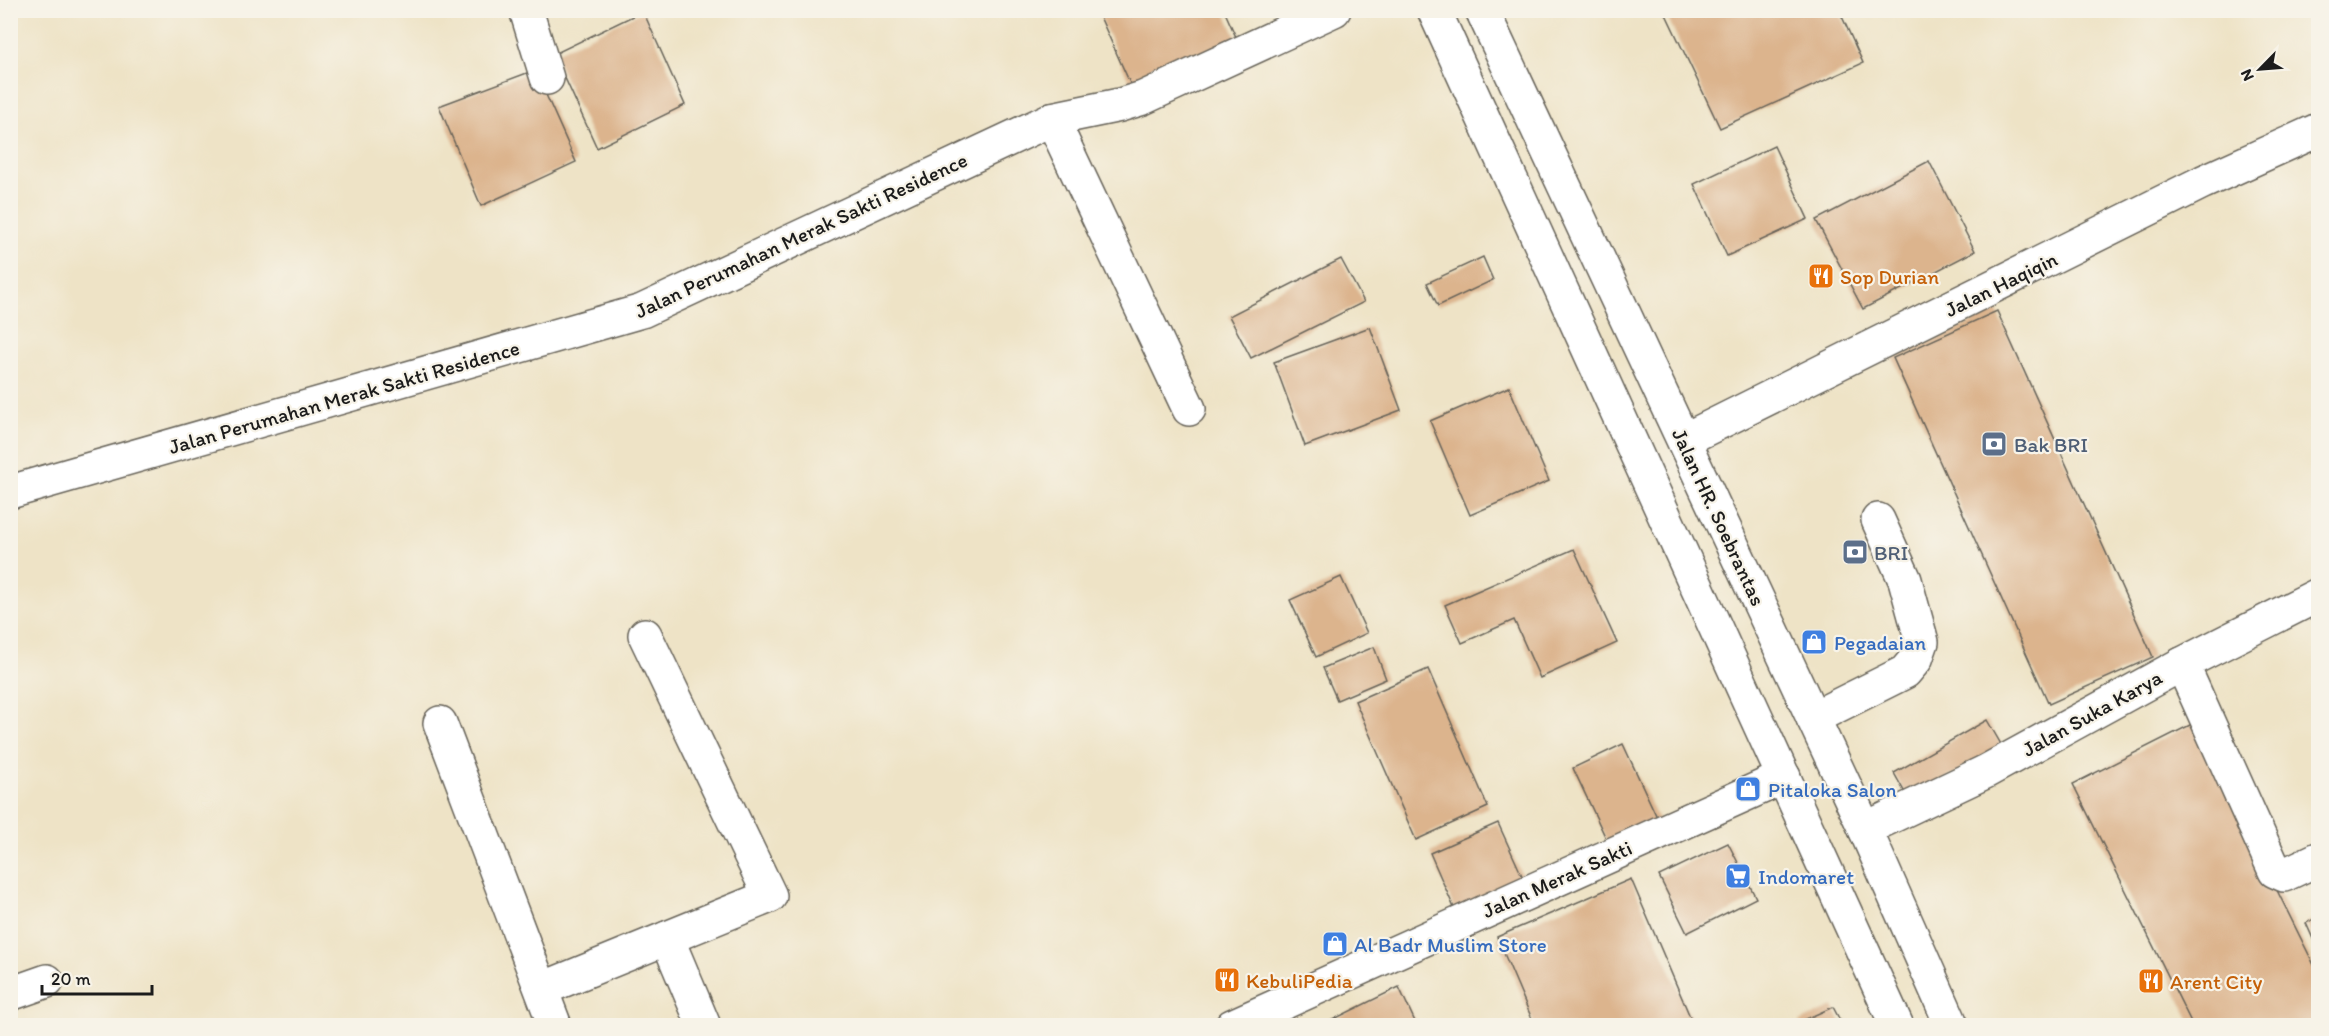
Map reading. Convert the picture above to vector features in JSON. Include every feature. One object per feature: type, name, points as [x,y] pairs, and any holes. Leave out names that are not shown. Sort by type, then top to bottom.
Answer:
[{"type":"street","points":[[526,10],[547,78]]},
{"type":"street","name":"Jalan Perumahan Merak Sakti Residence","points":[[10,492],[642,310],[1052,119],[1143,98],[1334,10]]},
{"type":"street","points":[[1434,10],[1897,1026]]},
{"type":"street","name":"Jalan HR. Soebrantas","points":[[1482,10],[1813,718],[1952,1026]]},
{"type":"street","points":[[1052,119],[1189,409]]},
{"type":"street","name":"Jalan Haqiqin","points":[[1684,440],[2203,182],[2319,130]]},
{"type":"street","points":[[1813,718],[1905,672],[1916,659],[1922,642],[1905,579],[1878,520]]},
{"type":"street","name":"Jalan Suka Karya","points":[[1864,829],[1985,772],[2182,664],[2319,595]]},
{"type":"street","points":[[542,989],[770,896],[645,635]]},
{"type":"street","points":[[2182,664],[2275,871],[2284,875],[2319,860]]},
{"type":"street","points":[[440,723],[555,1026]]},
{"type":"street","name":"Jalan Merak Sakti","points":[[1232,1026],[1784,777]]},
{"type":"street","points":[[667,938],[704,1026]]},
{"type":"street","points":[[10,994],[46,981]]},
{"type":"building","points":[[1097,10],[1224,10],[1239,44],[1134,92]]},
{"type":"building","points":[[1664,10],[1839,10],[1863,63],[1720,128]]},
{"type":"building","points":[[643,11],[685,105],[597,148],[554,54]]},
{"type":"building","points":[[535,70],[576,162],[481,206],[439,106]]},
{"type":"building","points":[[1774,146],[1808,219],[1727,256],[1694,184]]},
{"type":"building","points":[[1929,161],[1975,251],[1863,309],[1816,220]]},
{"type":"building","points":[[1483,257],[1493,280],[1438,306],[1427,283]]},
{"type":"building","points":[[1341,259],[1364,302],[1251,358],[1229,316]]},
{"type":"building","points":[[1997,311],[2153,657],[2049,704],[1893,358]]},
{"type":"building","points":[[1370,327],[1401,410],[1305,446],[1274,362]]},
{"type":"building","points":[[1509,387],[1549,481],[1470,515],[1430,421]]},
{"type":"building","points":[[1574,549],[1617,643],[1540,678],[1514,620],[1462,643],[1445,605]]},
{"type":"building","points":[[1341,577],[1367,633],[1316,657],[1290,600]]},
{"type":"building","points":[[1374,647],[1386,679],[1337,700],[1323,668]]},
{"type":"building","points":[[1428,669],[1488,807],[1416,840],[1355,701]]},
{"type":"building","points":[[1987,720],[2002,746],[1909,800],[1894,773]]},
{"type":"building","points":[[2194,723],[2318,973],[2318,1026],[2193,1026],[2073,784]]},
{"type":"building","points":[[1623,744],[1661,826],[1611,849],[1573,768]]},
{"type":"building","points":[[1498,823],[1524,880],[1455,910],[1430,853]]},
{"type":"building","points":[[1728,843],[1756,898],[1687,933],[1659,876]]},
{"type":"building","points":[[1631,879],[1694,1026],[1535,1026],[1497,937]]},
{"type":"building","points":[[2318,917],[2318,950],[2306,923]]},
{"type":"building","points":[[1399,987],[1417,1026],[1320,1026]]},
{"type":"building","points":[[1833,1007],[1843,1026],[1801,1026],[1799,1022]]},
{"type":"place","name":"Sop Durian","points":[[1821,276]]},
{"type":"place","name":"Bak BRI","points":[[1994,444]]},
{"type":"place","name":"BRI","points":[[1855,552]]},
{"type":"place","name":"Pegadaian","points":[[1814,642]]},
{"type":"place","name":"Pitaloka Salon","points":[[1748,789]]},
{"type":"place","name":"Indomaret","points":[[1738,876]]},
{"type":"place","name":"Al Badr Muslim Store","points":[[1335,944]]},
{"type":"place","name":"KebuliPedia","points":[[1227,980]]},
{"type":"place","name":"Arent City","points":[[2151,981]]}]
